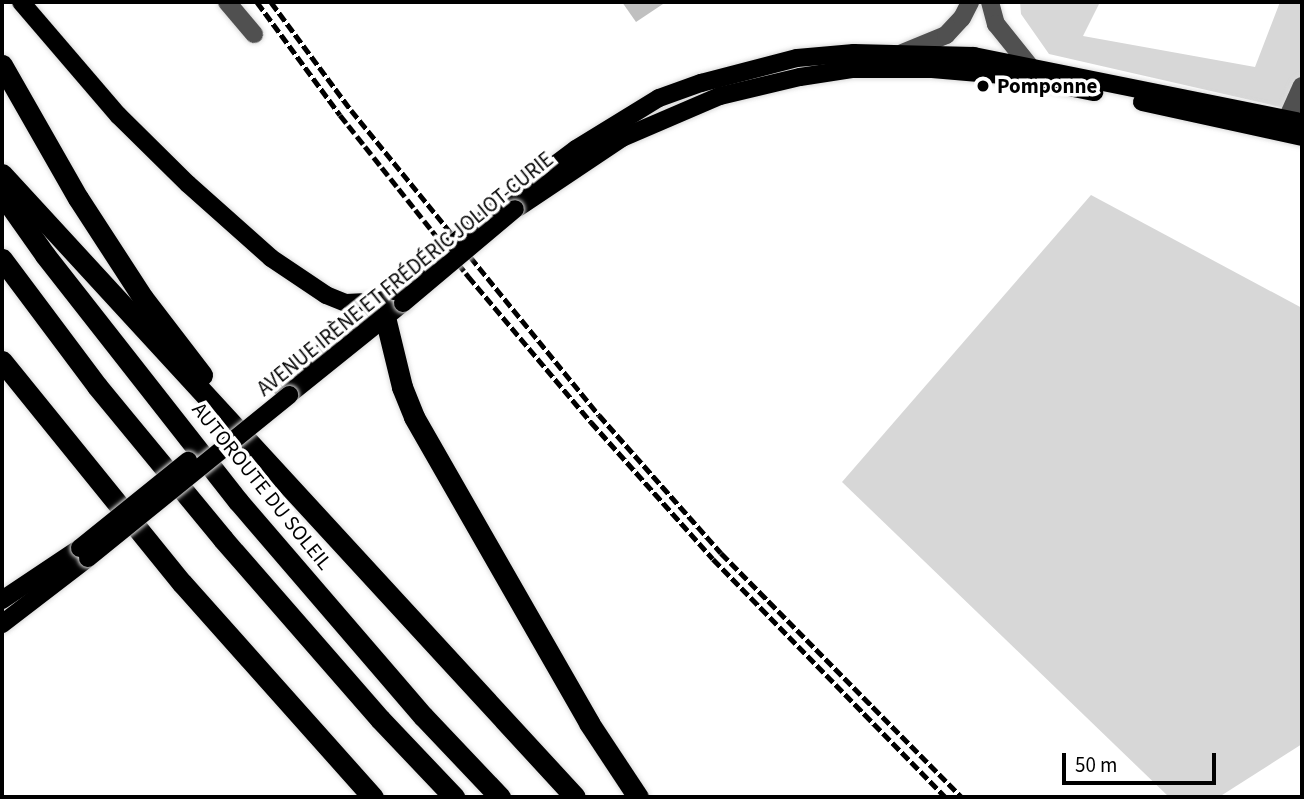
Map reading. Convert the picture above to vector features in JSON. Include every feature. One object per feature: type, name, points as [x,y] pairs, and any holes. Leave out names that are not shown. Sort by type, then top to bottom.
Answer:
[{"type":"highway","points":[[2,65],[78,198],[143,298],[271,466]]},
{"type":"highway","points":[[2,174],[575,797]]},
{"type":"highway","name":"AUTOROUTE DU SOLEIL","points":[[2,194],[45,255],[238,501],[423,716],[500,797]]},
{"type":"highway","points":[[2,260],[97,386],[223,539],[380,719],[454,797]]},
{"type":"highway","points":[[391,303],[402,387],[414,417],[589,723],[638,797]]},
{"type":"highway","points":[[2,360],[182,583],[373,797]]},
{"type":"main road","points":[[23,2],[118,115],[188,184],[271,258],[326,295],[346,303],[391,303]]},
{"type":"main road","name":"AVENUE IRÈNE ET FRÉDÉRIC JOLIOT-CURIE","points":[[2,624],[84,553],[285,391],[576,149],[659,98],[701,83],[797,58],[902,53],[974,56],[1029,65],[1294,121]]},
{"type":"main road","name":"AVENUE IRÈNE ET FRÉDÉRIC JOLIOT-CURIE","points":[[511,205],[622,138],[689,108],[751,88],[853,69],[932,69],[1014,76],[1302,137]]},
{"type":"main road","name":"AVENUE IRÈNE ET FRÉDÉRIC JOLIOT-CURIE","points":[[2,600],[84,553]]},
{"type":"street","points":[[227,2],[254,34]]},
{"type":"street","points":[[902,53],[946,35],[962,18],[971,2]]},
{"type":"street","points":[[990,2],[996,24],[1029,65]]},
{"type":"street","points":[[1294,121],[1302,86]]},
{"type":"shaded area","points":[[1020,2],[1100,2],[1083,36],[1255,67],[1280,2],[1302,2],[1302,112],[1049,54],[1021,14]]},
{"type":"shaded area","points":[[1091,195],[1302,308],[1302,744],[1219,797],[1169,797],[842,482]]},
{"type":"building","points":[[622,2],[666,2],[636,22]]},
{"type":"railway","points":[[257,2],[340,115],[468,276],[591,422],[713,559],[945,797]]},
{"type":"railway","points":[[271,2],[351,110],[599,415],[721,553],[962,797]]},
{"type":"place","name":"Pomponne","points":[[983,86]]}]
